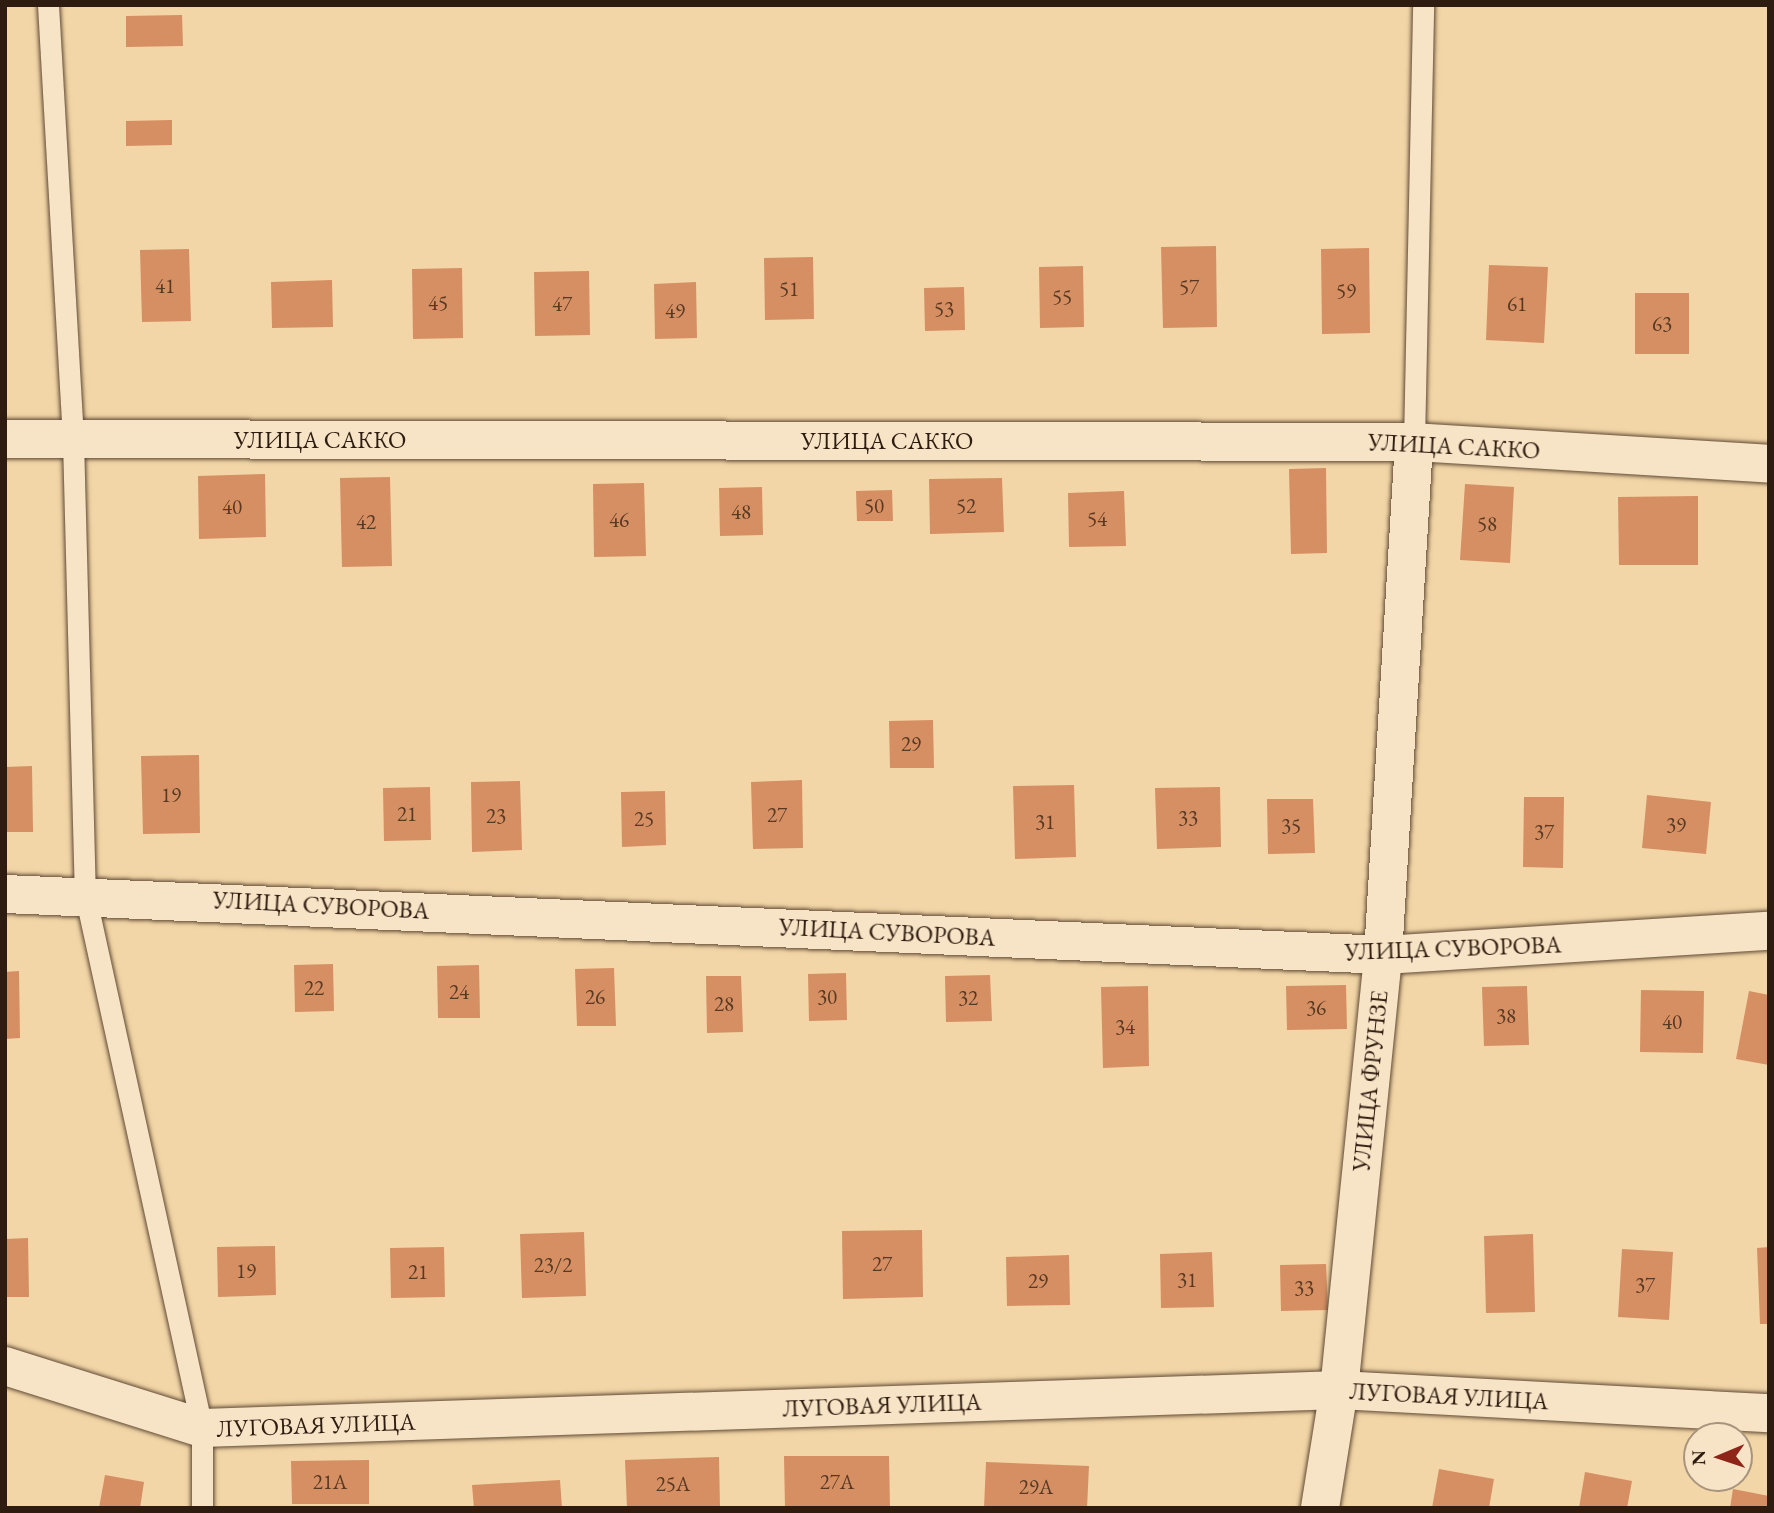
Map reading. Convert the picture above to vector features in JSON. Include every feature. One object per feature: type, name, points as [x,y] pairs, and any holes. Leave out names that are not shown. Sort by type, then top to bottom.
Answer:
[{"type":"street","name":"УЛИЦА САККО","points":[[5,439],[1414,442],[1769,464]]},
{"type":"street","name":"УЛИЦА ФРУНЗЕ","points":[[1320,1508],[1339,1390],[1383,955],[1414,442]]},
{"type":"street","name":"УЛИЦА СУВОРОВА","points":[[5,894],[85,894],[1383,955],[1769,931]]},
{"type":"street","name":"ЛУГОВАЯ УЛИЦА","points":[[5,1366],[202,1428],[1339,1390],[1769,1413]]},
{"type":"lane","points":[[48,5],[74,440],[85,894],[202,1428],[202,1508]]},
{"type":"lane","points":[[1414,442],[1423,5]]},
{"type":"building","points":[[182,15],[183,46],[126,47],[126,16]]},
{"type":"building","points":[[172,120],[172,145],[126,146],[126,121]]},
{"type":"building","points":[[1216,246],[1217,327],[1163,328],[1161,247]]},
{"type":"building","points":[[1369,248],[1370,333],[1322,334],[1321,249]]},
{"type":"building","points":[[189,249],[191,321],[142,322],[140,250]]},
{"type":"building","points":[[813,257],[814,319],[765,320],[764,258]]},
{"type":"building","points":[[1489,265],[1548,267],[1544,343],[1486,340]]},
{"type":"building","points":[[1083,266],[1084,327],[1040,328],[1039,267]]},
{"type":"building","points":[[462,268],[463,338],[413,339],[412,269]]},
{"type":"building","points":[[589,271],[590,335],[535,336],[534,272]]},
{"type":"building","points":[[332,280],[333,327],[272,328],[271,282]]},
{"type":"building","points":[[696,282],[697,338],[655,339],[654,284]]},
{"type":"building","points":[[964,287],[965,330],[925,331],[924,288]]},
{"type":"building","points":[[1635,293],[1689,293],[1689,354],[1635,354]]},
{"type":"building","points":[[1326,468],[1327,553],[1291,554],[1289,469]]},
{"type":"building","points":[[265,474],[266,537],[199,539],[198,476]]},
{"type":"building","points":[[390,477],[392,566],[342,567],[340,478]]},
{"type":"building","points":[[1002,478],[1004,532],[930,534],[929,479]]},
{"type":"building","points":[[644,483],[646,556],[594,557],[593,484]]},
{"type":"building","points":[[1465,484],[1514,487],[1510,563],[1460,560]]},
{"type":"building","points":[[762,487],[763,535],[720,536],[719,488]]},
{"type":"building","points":[[892,490],[893,521],[857,521],[856,491]]},
{"type":"building","points":[[1124,491],[1126,546],[1069,547],[1068,493]]},
{"type":"building","points":[[1698,496],[1698,565],[1619,565],[1618,497]]},
{"type":"building","points":[[933,720],[934,768],[890,768],[889,721]]},
{"type":"building","points":[[199,755],[200,833],[143,834],[141,756]]},
{"type":"building","points":[[32,766],[33,832],[5,832],[5,767]]},
{"type":"building","points":[[802,780],[803,848],[753,849],[751,782]]},
{"type":"building","points":[[520,781],[522,850],[472,852],[471,782]]},
{"type":"building","points":[[1074,785],[1076,857],[1015,859],[1013,786]]},
{"type":"building","points":[[430,787],[431,840],[384,841],[383,788]]},
{"type":"building","points":[[1220,787],[1221,847],[1157,849],[1155,788]]},
{"type":"building","points":[[665,791],[666,845],[622,847],[621,792]]},
{"type":"building","points":[[1647,795],[1711,802],[1706,854],[1642,848]]},
{"type":"building","points":[[1524,797],[1564,797],[1563,868],[1523,867]]},
{"type":"building","points":[[1267,799],[1313,799],[1315,853],[1268,854]]},
{"type":"building","points":[[333,964],[334,1011],[295,1012],[294,965]]},
{"type":"building","points":[[479,965],[480,1018],[438,1018],[437,966]]},
{"type":"building","points":[[614,968],[616,1026],[577,1026],[575,969]]},
{"type":"building","points":[[19,971],[20,1038],[5,1039],[5,972]]},
{"type":"building","points":[[846,973],[847,1020],[809,1021],[808,974]]},
{"type":"building","points":[[990,975],[992,1021],[946,1022],[945,976]]},
{"type":"building","points":[[706,976],[741,976],[743,1032],[707,1033]]},
{"type":"building","points":[[1346,985],[1347,1029],[1287,1030],[1286,986]]},
{"type":"building","points":[[1148,986],[1149,1066],[1103,1068],[1101,987]]},
{"type":"building","points":[[1527,986],[1529,1045],[1484,1046],[1482,987]]},
{"type":"building","points":[[1641,990],[1704,991],[1703,1053],[1640,1052]]},
{"type":"building","points":[[1749,991],[1769,995],[1769,1065],[1736,1059]]},
{"type":"building","points":[[922,1230],[923,1297],[843,1299],[842,1231]]},
{"type":"building","points":[[584,1232],[586,1296],[522,1298],[520,1234]]},
{"type":"building","points":[[1533,1234],[1535,1312],[1486,1313],[1484,1236]]},
{"type":"building","points":[[28,1238],[29,1297],[5,1297],[5,1239]]},
{"type":"building","points":[[275,1246],[276,1295],[218,1297],[217,1247]]},
{"type":"building","points":[[444,1247],[445,1297],[391,1298],[390,1248]]},
{"type":"building","points":[[1769,1247],[1769,1324],[1760,1324],[1757,1248]]},
{"type":"building","points":[[1622,1249],[1673,1252],[1669,1320],[1618,1317]]},
{"type":"building","points":[[1212,1252],[1214,1307],[1161,1308],[1160,1254]]},
{"type":"building","points":[[1069,1255],[1070,1305],[1007,1306],[1006,1257]]},
{"type":"building","points":[[1326,1264],[1328,1310],[1281,1311],[1280,1265]]},
{"type":"building","points":[[784,1456],[889,1456],[890,1508],[785,1508]]},
{"type":"building","points":[[719,1457],[720,1508],[627,1508],[625,1460]]},
{"type":"building","points":[[369,1460],[369,1504],[292,1504],[291,1461]]},
{"type":"building","points":[[986,1462],[1089,1466],[1087,1508],[984,1508]]},
{"type":"building","points":[[1439,1469],[1494,1479],[1489,1508],[1432,1508]]},
{"type":"building","points":[[1585,1472],[1632,1481],[1627,1508],[1579,1508]]},
{"type":"building","points":[[105,1475],[144,1482],[140,1508],[99,1508]]},
{"type":"building","points":[[560,1480],[562,1508],[474,1508],[472,1485]]},
{"type":"building","points":[[1733,1492],[1769,1496],[1769,1508],[1730,1508]]}]
